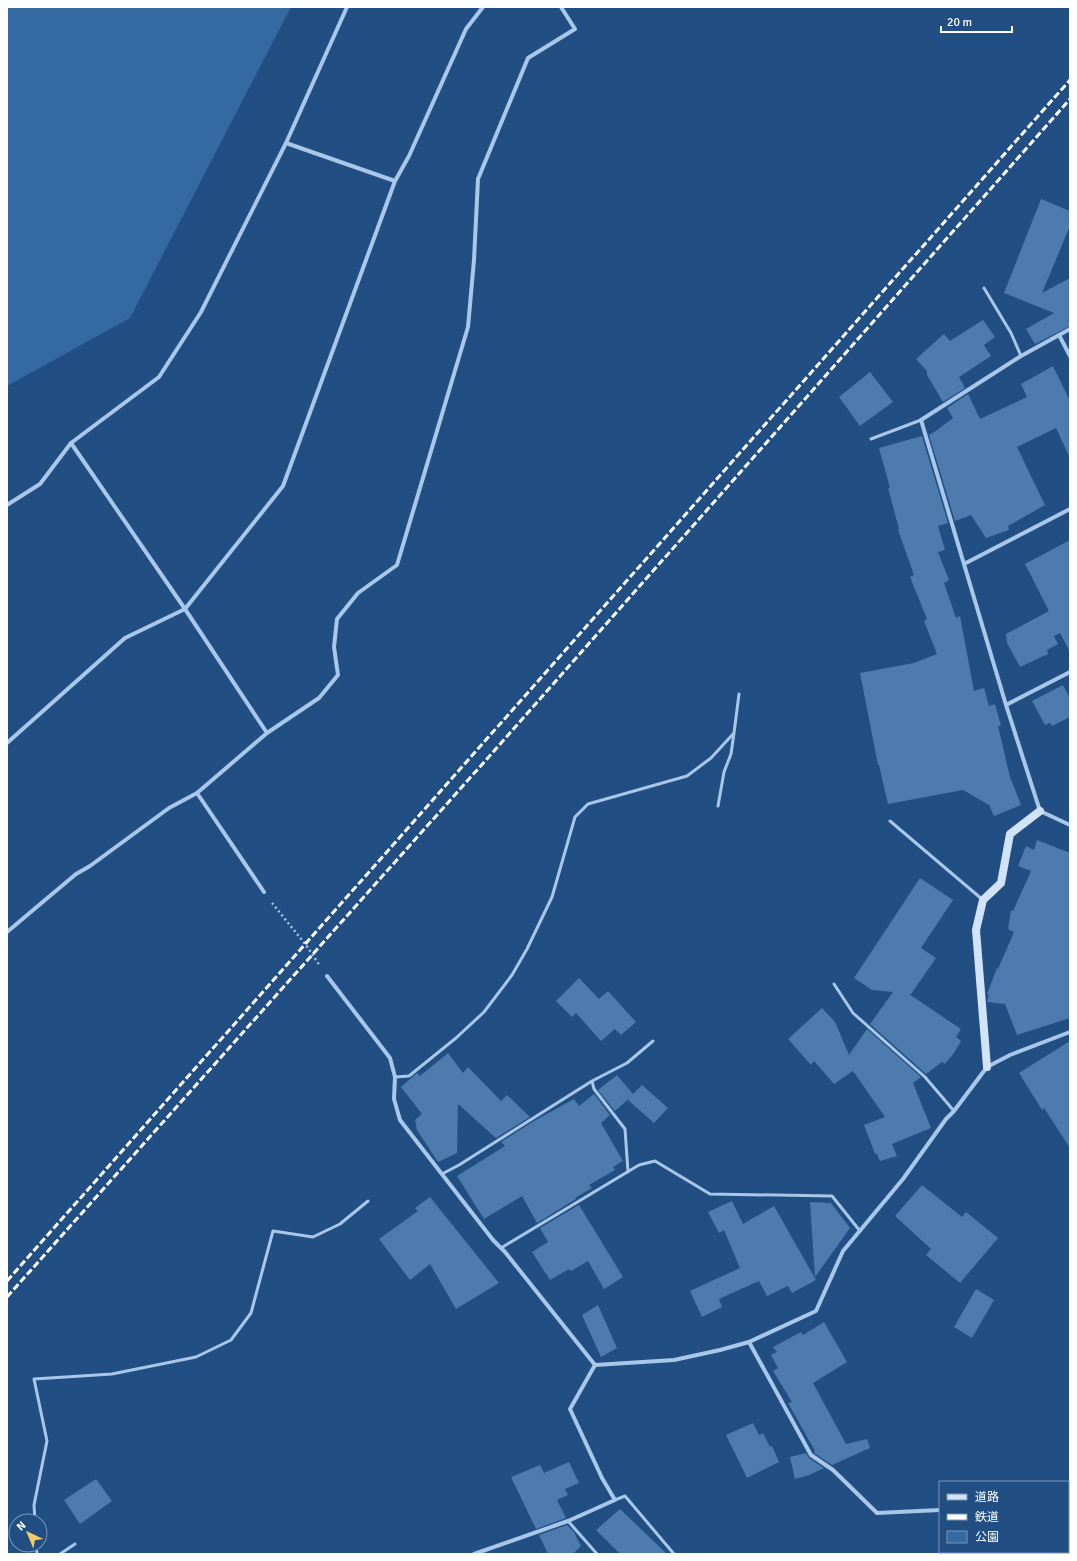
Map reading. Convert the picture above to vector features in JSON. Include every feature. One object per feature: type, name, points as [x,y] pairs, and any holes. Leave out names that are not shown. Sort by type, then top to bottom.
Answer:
[{"type":"street","points":[[7,505],[40,484],[71,443],[159,377],[201,312],[286,142],[347,7]]},
{"type":"street","points":[[7,743],[125,638],[184,609],[283,486],[394,180],[409,156],[466,30],[484,7]]},
{"type":"street","points":[[7,932],[76,874],[90,866],[169,808],[197,793],[266,732],[319,698],[338,675],[334,647],[337,619],[358,593],[397,565],[468,327],[474,260],[478,179],[528,58],[575,29],[561,7]]},
{"type":"street","points":[[286,142],[394,180]]},
{"type":"street","points":[[1070,330],[1021,356],[921,420],[1006,705],[1040,811],[1070,825]]},
{"type":"street","points":[[1060,335],[1070,356]]},
{"type":"street","points":[[71,443],[266,732]]},
{"type":"street","points":[[964,564],[1070,509]]},
{"type":"street","points":[[1006,705],[1070,672]]},
{"type":"street","points":[[197,793],[264,892]]},
{"type":"street","points":[[987,1067],[976,930],[983,900],[1001,883],[1010,834],[1040,811]]},
{"type":"street","points":[[327,976],[390,1058],[395,1077],[394,1099],[400,1120],[493,1240],[595,1364]]},
{"type":"street","points":[[595,1364],[674,1360],[749,1342],[816,1311],[843,1251],[903,1179],[946,1119],[954,1112],[987,1067],[1010,1055],[1070,1032]]},
{"type":"street","points":[[749,1342],[811,1455],[833,1470],[877,1513],[939,1510]]},
{"type":"street","points":[[474,1554],[568,1521],[615,1500],[602,1478],[570,1409],[595,1364]]},
{"type":"lane","points":[[984,288],[1010,333],[1021,356]]},
{"type":"lane","points":[[871,439],[921,420]]},
{"type":"lane","points":[[718,806],[724,772],[731,754],[739,694]]},
{"type":"lane","points":[[395,1077],[409,1076],[456,1038],[484,1012],[512,975],[527,949],[552,897],[575,817],[588,804],[686,776],[711,758],[734,733]]},
{"type":"lane","points":[[890,821],[983,900]]},
{"type":"lane","points":[[834,984],[853,1014],[925,1077],[954,1112]]},
{"type":"lane","points":[[442,1174],[459,1165],[592,1081],[627,1063],[653,1041]]},
{"type":"lane","points":[[592,1081],[594,1089],[626,1129],[628,1172]]},
{"type":"lane","points":[[501,1248],[639,1165],[655,1161],[710,1194],[832,1196],[860,1231]]},
{"type":"lane","points":[[34,1513],[34,1505],[47,1442],[34,1379],[112,1374],[196,1357],[232,1340],[251,1313],[273,1231],[313,1237],[340,1224],[368,1201]]},
{"type":"lane","points":[[615,1500],[625,1496],[674,1554]]},
{"type":"lane","points":[[568,1521],[597,1554]]},
{"type":"lane","points":[[60,1554],[75,1544]]},
{"type":"path","points":[[264,892],[313,953],[327,976]]},
{"type":"green space","points":[[7,7],[291,7],[130,318],[7,386]]},
{"type":"building","points":[[1041,199],[1070,211],[1070,226],[1042,293],[1070,278],[1070,326],[1035,344],[1026,329],[1054,313],[1004,293]]},
{"type":"building","points":[[983,320],[995,337],[984,345],[991,356],[959,377],[965,388],[943,402],[927,375],[927,371],[916,359],[944,334],[950,341]]},
{"type":"building","points":[[1053,366],[1070,401],[1070,458],[1056,428],[1017,447],[1045,505],[1008,526],[1009,530],[986,538],[971,515],[955,521],[929,435],[953,418],[947,408],[968,394],[980,419],[1027,397],[1021,384]]},
{"type":"building","points":[[870,372],[893,402],[860,426],[839,397]]},
{"type":"building","points":[[922,436],[948,523],[938,526],[945,550],[938,552],[949,580],[944,583],[956,618],[960,616],[974,691],[984,688],[989,706],[995,704],[1001,726],[998,726],[1010,777],[1021,805],[994,816],[989,805],[963,790],[888,804],[878,765],[860,673],[914,663],[937,654],[924,621],[927,619],[910,577],[914,575],[898,530],[899,529],[888,488],[890,488],[879,448]]},
{"type":"building","points":[[1070,540],[1070,652],[1060,633],[1054,636],[1058,644],[1047,650],[1048,654],[1020,667],[1007,643],[1006,634],[1049,611],[1025,564]]},
{"type":"building","points":[[1063,685],[1070,698],[1070,717],[1052,726],[1050,723],[1045,725],[1032,701]]},
{"type":"building","points":[[1037,840],[1070,853],[1070,1018],[1017,1035],[1005,1004],[987,1002],[989,995],[987,994],[997,968],[998,969],[1014,932],[1008,929],[1011,910],[1013,911],[1031,871],[1018,866],[1026,846],[1034,850]]},
{"type":"building","points":[[920,878],[953,900],[921,948],[936,958],[911,994],[909,994],[961,1029],[956,1037],[961,1041],[954,1053],[945,1064],[942,1062],[926,1074],[870,1024],[893,992],[872,990],[854,978]]},
{"type":"building","points":[[579,978],[599,999],[608,991],[636,1022],[621,1035],[615,1029],[601,1041],[576,1013],[572,1017],[556,1001]]},
{"type":"building","points":[[822,1008],[835,1022],[849,1055],[867,1029],[921,1077],[913,1083],[931,1128],[892,1144],[897,1156],[880,1161],[877,1154],[875,1154],[864,1125],[885,1117],[853,1071],[834,1084],[814,1061],[811,1065],[788,1039]]},
{"type":"building","points":[[1070,1041],[1070,1148],[1044,1108],[1042,1110],[1019,1073]]},
{"type":"building","points":[[448,1053],[463,1073],[468,1067],[501,1101],[507,1095],[530,1117],[496,1138],[458,1104],[457,1153],[438,1162],[417,1130],[415,1120],[422,1114],[401,1087],[417,1073],[420,1076]]},
{"type":"building","points":[[617,1075],[633,1094],[642,1085],[668,1108],[654,1123],[628,1100],[632,1096],[615,1111],[598,1090]]},
{"type":"building","points":[[594,1094],[610,1115],[601,1123],[623,1161],[613,1167],[615,1170],[589,1185],[592,1188],[537,1223],[522,1196],[484,1219],[457,1176],[505,1146],[501,1142],[534,1121],[574,1099],[579,1106]]},
{"type":"building","points":[[922,1185],[962,1217],[966,1212],[998,1238],[960,1283],[926,1255],[931,1249],[895,1216]]},
{"type":"building","points":[[430,1197],[499,1283],[456,1309],[430,1264],[410,1280],[379,1239],[418,1211],[415,1208]]},
{"type":"building","points":[[732,1201],[743,1224],[774,1206],[816,1280],[792,1293],[788,1286],[767,1296],[759,1281],[719,1299],[722,1307],[702,1317],[690,1291],[740,1268],[724,1230],[719,1233],[708,1212]]},
{"type":"building","points":[[810,1202],[831,1203],[850,1228],[815,1277]]},
{"type":"building","points":[[579,1205],[623,1277],[604,1289],[588,1261],[571,1271],[569,1269],[550,1280],[532,1252],[548,1242],[540,1228]]},
{"type":"building","points":[[976,1289],[994,1300],[972,1338],[954,1327]]},
{"type":"building","points":[[598,1305],[617,1348],[601,1357],[582,1315]]},
{"type":"building","points":[[824,1322],[847,1362],[813,1383],[846,1444],[867,1439],[870,1448],[832,1465],[814,1453],[815,1451],[788,1403],[792,1402],[773,1371],[778,1368],[771,1355],[777,1352],[773,1347],[801,1332],[803,1335]]},
{"type":"building","points":[[753,1423],[759,1435],[763,1433],[770,1447],[772,1446],[779,1462],[747,1478],[726,1435]]},
{"type":"building","points":[[806,1453],[809,1458],[824,1468],[809,1475],[795,1479],[790,1457]]},
{"type":"building","points":[[569,1462],[579,1483],[565,1489],[568,1495],[557,1500],[566,1518],[536,1529],[511,1477],[540,1465],[544,1473]]},
{"type":"building","points":[[96,1479],[112,1501],[80,1524],[64,1500]]},
{"type":"building","points":[[620,1509],[667,1554],[620,1554],[596,1530]]},
{"type":"building","points":[[567,1525],[574,1532],[581,1546],[573,1554],[548,1554],[539,1535]]},
{"type":"railway","points":[[7,1281],[1070,80]]},
{"type":"railway","points":[[7,1297],[494,751],[1070,99]]}]
